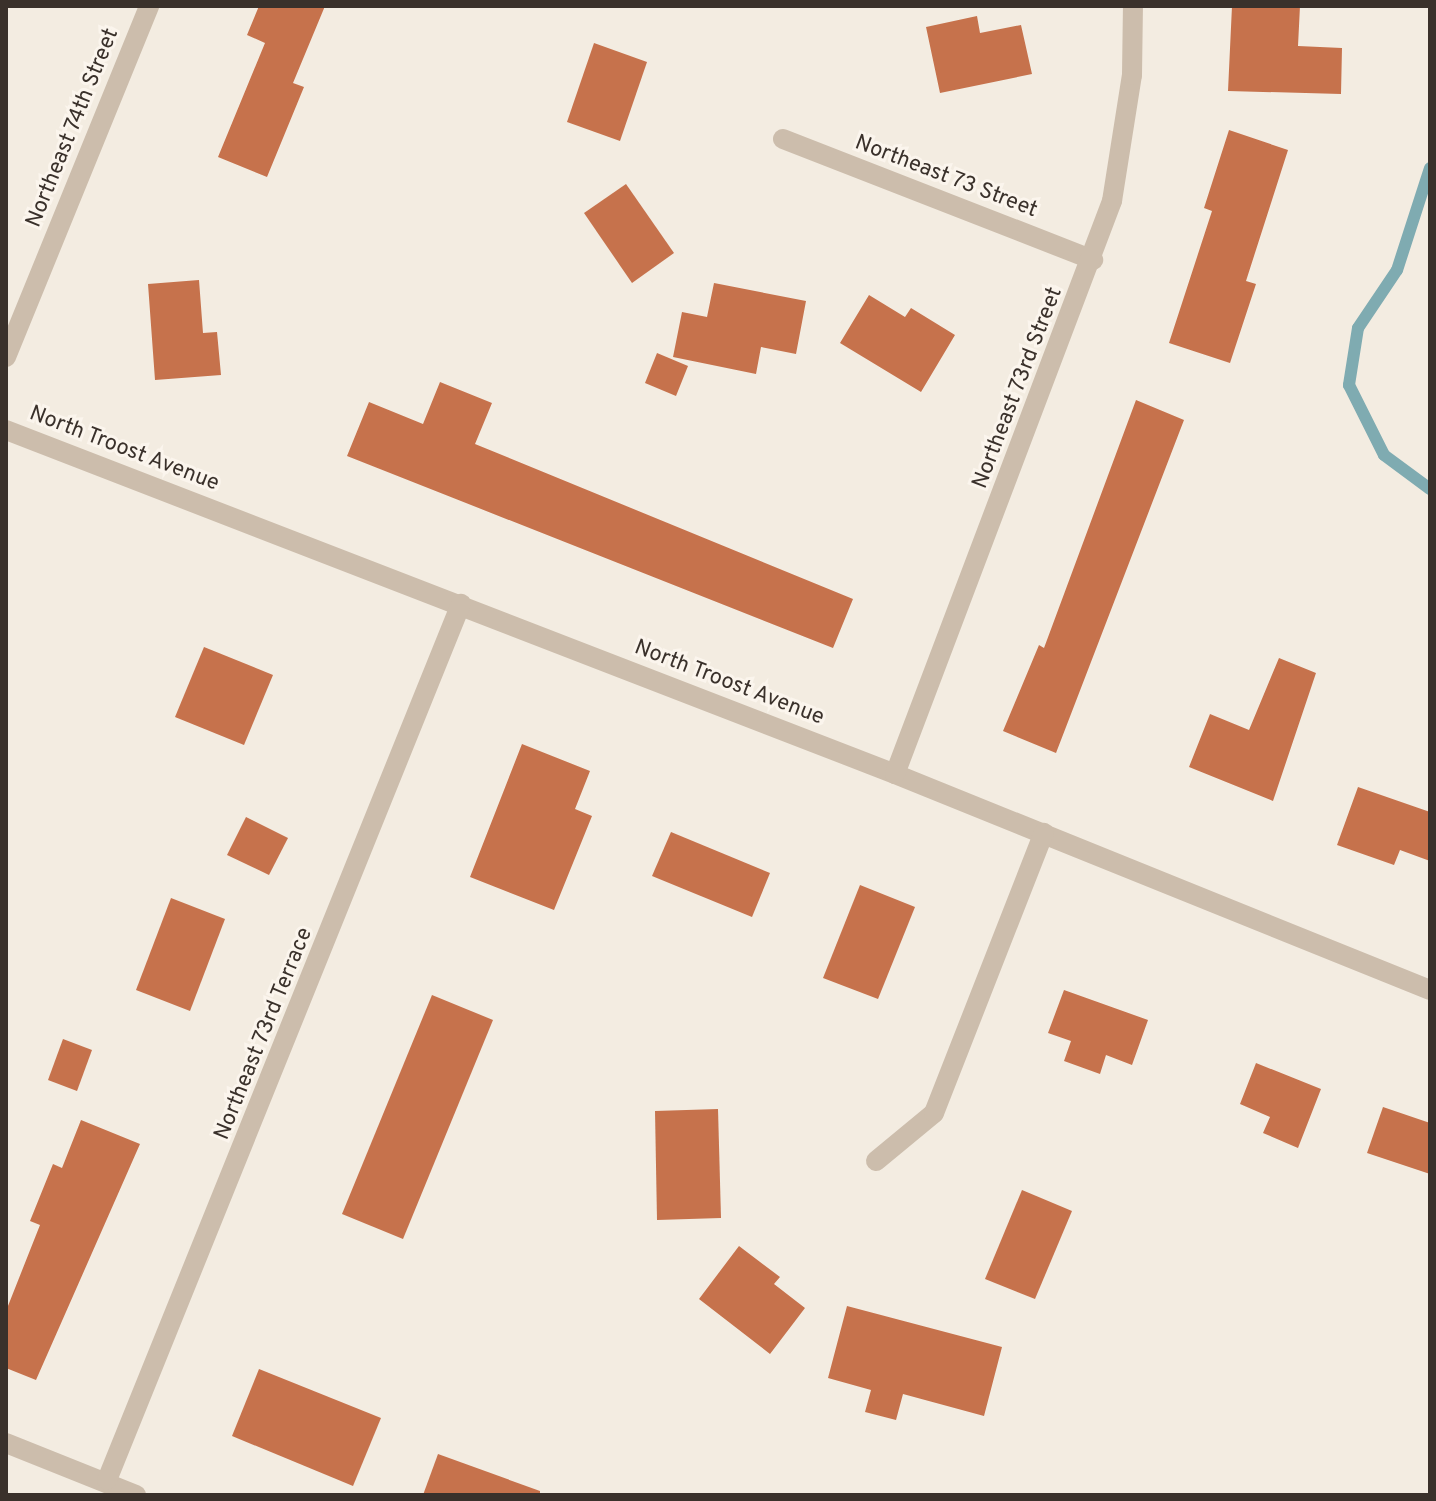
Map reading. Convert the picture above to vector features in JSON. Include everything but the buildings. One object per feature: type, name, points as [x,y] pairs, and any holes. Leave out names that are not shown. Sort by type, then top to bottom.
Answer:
[{"type":"street","name":"Northeast 74th Street","points":[[6,357],[149,6]]},
{"type":"street","name":"Northeast 73rd Street","points":[[895,774],[1093,260],[1125,138],[1133,6]]},
{"type":"street","name":"Northeast 73 Street","points":[[783,139],[1093,260]]},
{"type":"street","name":"North Troost Avenue","points":[[6,430],[895,774],[1430,990]]},
{"type":"street","name":"Northeast 73rd Terrace","points":[[107,1480],[461,604]]},
{"type":"street","points":[[876,1161],[934,1113],[1044,833]]},
{"type":"street","points":[[6,1443],[107,1480],[136,1495]]},
{"type":"waterway","points":[[1430,168],[1397,270],[1358,328],[1349,385],[1384,455],[1430,489]]}]
